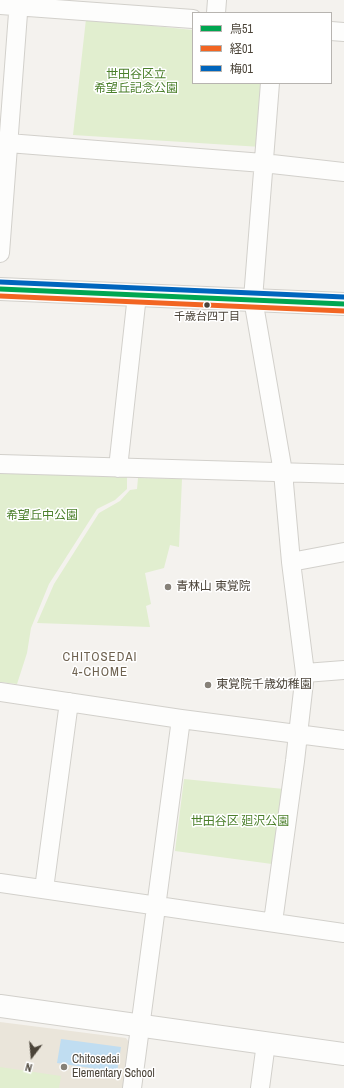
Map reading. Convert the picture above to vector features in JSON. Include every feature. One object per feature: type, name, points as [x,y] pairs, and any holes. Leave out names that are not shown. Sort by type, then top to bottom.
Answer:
[{"type":"street","points":[[216,12],[217,0]]},
{"type":"street","points":[[0,253],[19,3]]},
{"type":"street","points":[[0,5],[19,3],[118,7],[192,19]]},
{"type":"street","points":[[332,31],[344,32]]},
{"type":"street","points":[[270,84],[253,299],[283,472],[291,562],[305,673],[299,734],[273,922]]},
{"type":"street","points":[[8,143],[263,162],[344,172]]},
{"type":"street","points":[[0,289],[344,304]]},
{"type":"street","points":[[118,468],[137,295]]},
{"type":"street","points":[[0,464],[344,474]]},
{"type":"street","points":[[291,562],[344,552]]},
{"type":"street","points":[[305,673],[344,670]]},
{"type":"street","points":[[0,692],[344,740]]},
{"type":"street","points":[[44,889],[69,702]]},
{"type":"street","points":[[132,1088],[180,718]]},
{"type":"street","points":[[0,883],[344,933]]},
{"type":"street","points":[[0,1006],[344,1054]]},
{"type":"street","points":[[260,1088],[266,1043]]},
{"type":"shaded area","name":"Chitosedai Elementary School","points":[[0,1022],[126,1038],[131,1045],[124,1088],[0,1088]]},
{"type":"green space","name":"世田谷区立 希望丘記念公園","points":[[86,19],[192,30],[192,84],[265,84],[261,147],[73,135]]},
{"type":"green space","name":"希望丘中公園","points":[[0,473],[127,477],[127,489],[115,500],[97,509],[49,584],[31,628],[27,653],[17,684],[0,682]]},
{"type":"green space","points":[[138,478],[182,479],[179,547],[170,545],[164,568],[145,573],[151,604],[146,606],[150,627],[37,623],[54,584],[99,513],[120,501],[130,490],[137,489]]},
{"type":"green space","name":"世田谷区 廻沢公園","points":[[184,779],[284,789],[272,864],[175,851]]},
{"type":"green space","points":[[0,1067],[61,1076],[59,1088],[0,1088]]},
{"type":"water","points":[[61,1039],[121,1047],[117,1072],[57,1063]]},
{"type":"transit line","name":"梅01","points":[[0,282],[344,297]]},
{"type":"transit line","name":"烏51","points":[[0,289],[344,304]]},
{"type":"transit line","name":"経01","points":[[0,296],[344,311]]},
{"type":"place","name":"千歳台四丁目","points":[[207,305]]},
{"type":"place","name":"青林山 東覚院","points":[[168,587]]},
{"type":"place","name":"東覚院千歳幼稚園","points":[[208,685]]},
{"type":"place","name":"Chitosedai Elementary School","points":[[64,1067]]},
{"type":"district","name":"CHITOSEDAI 4-CHOME","points":[[100,666]]}]
